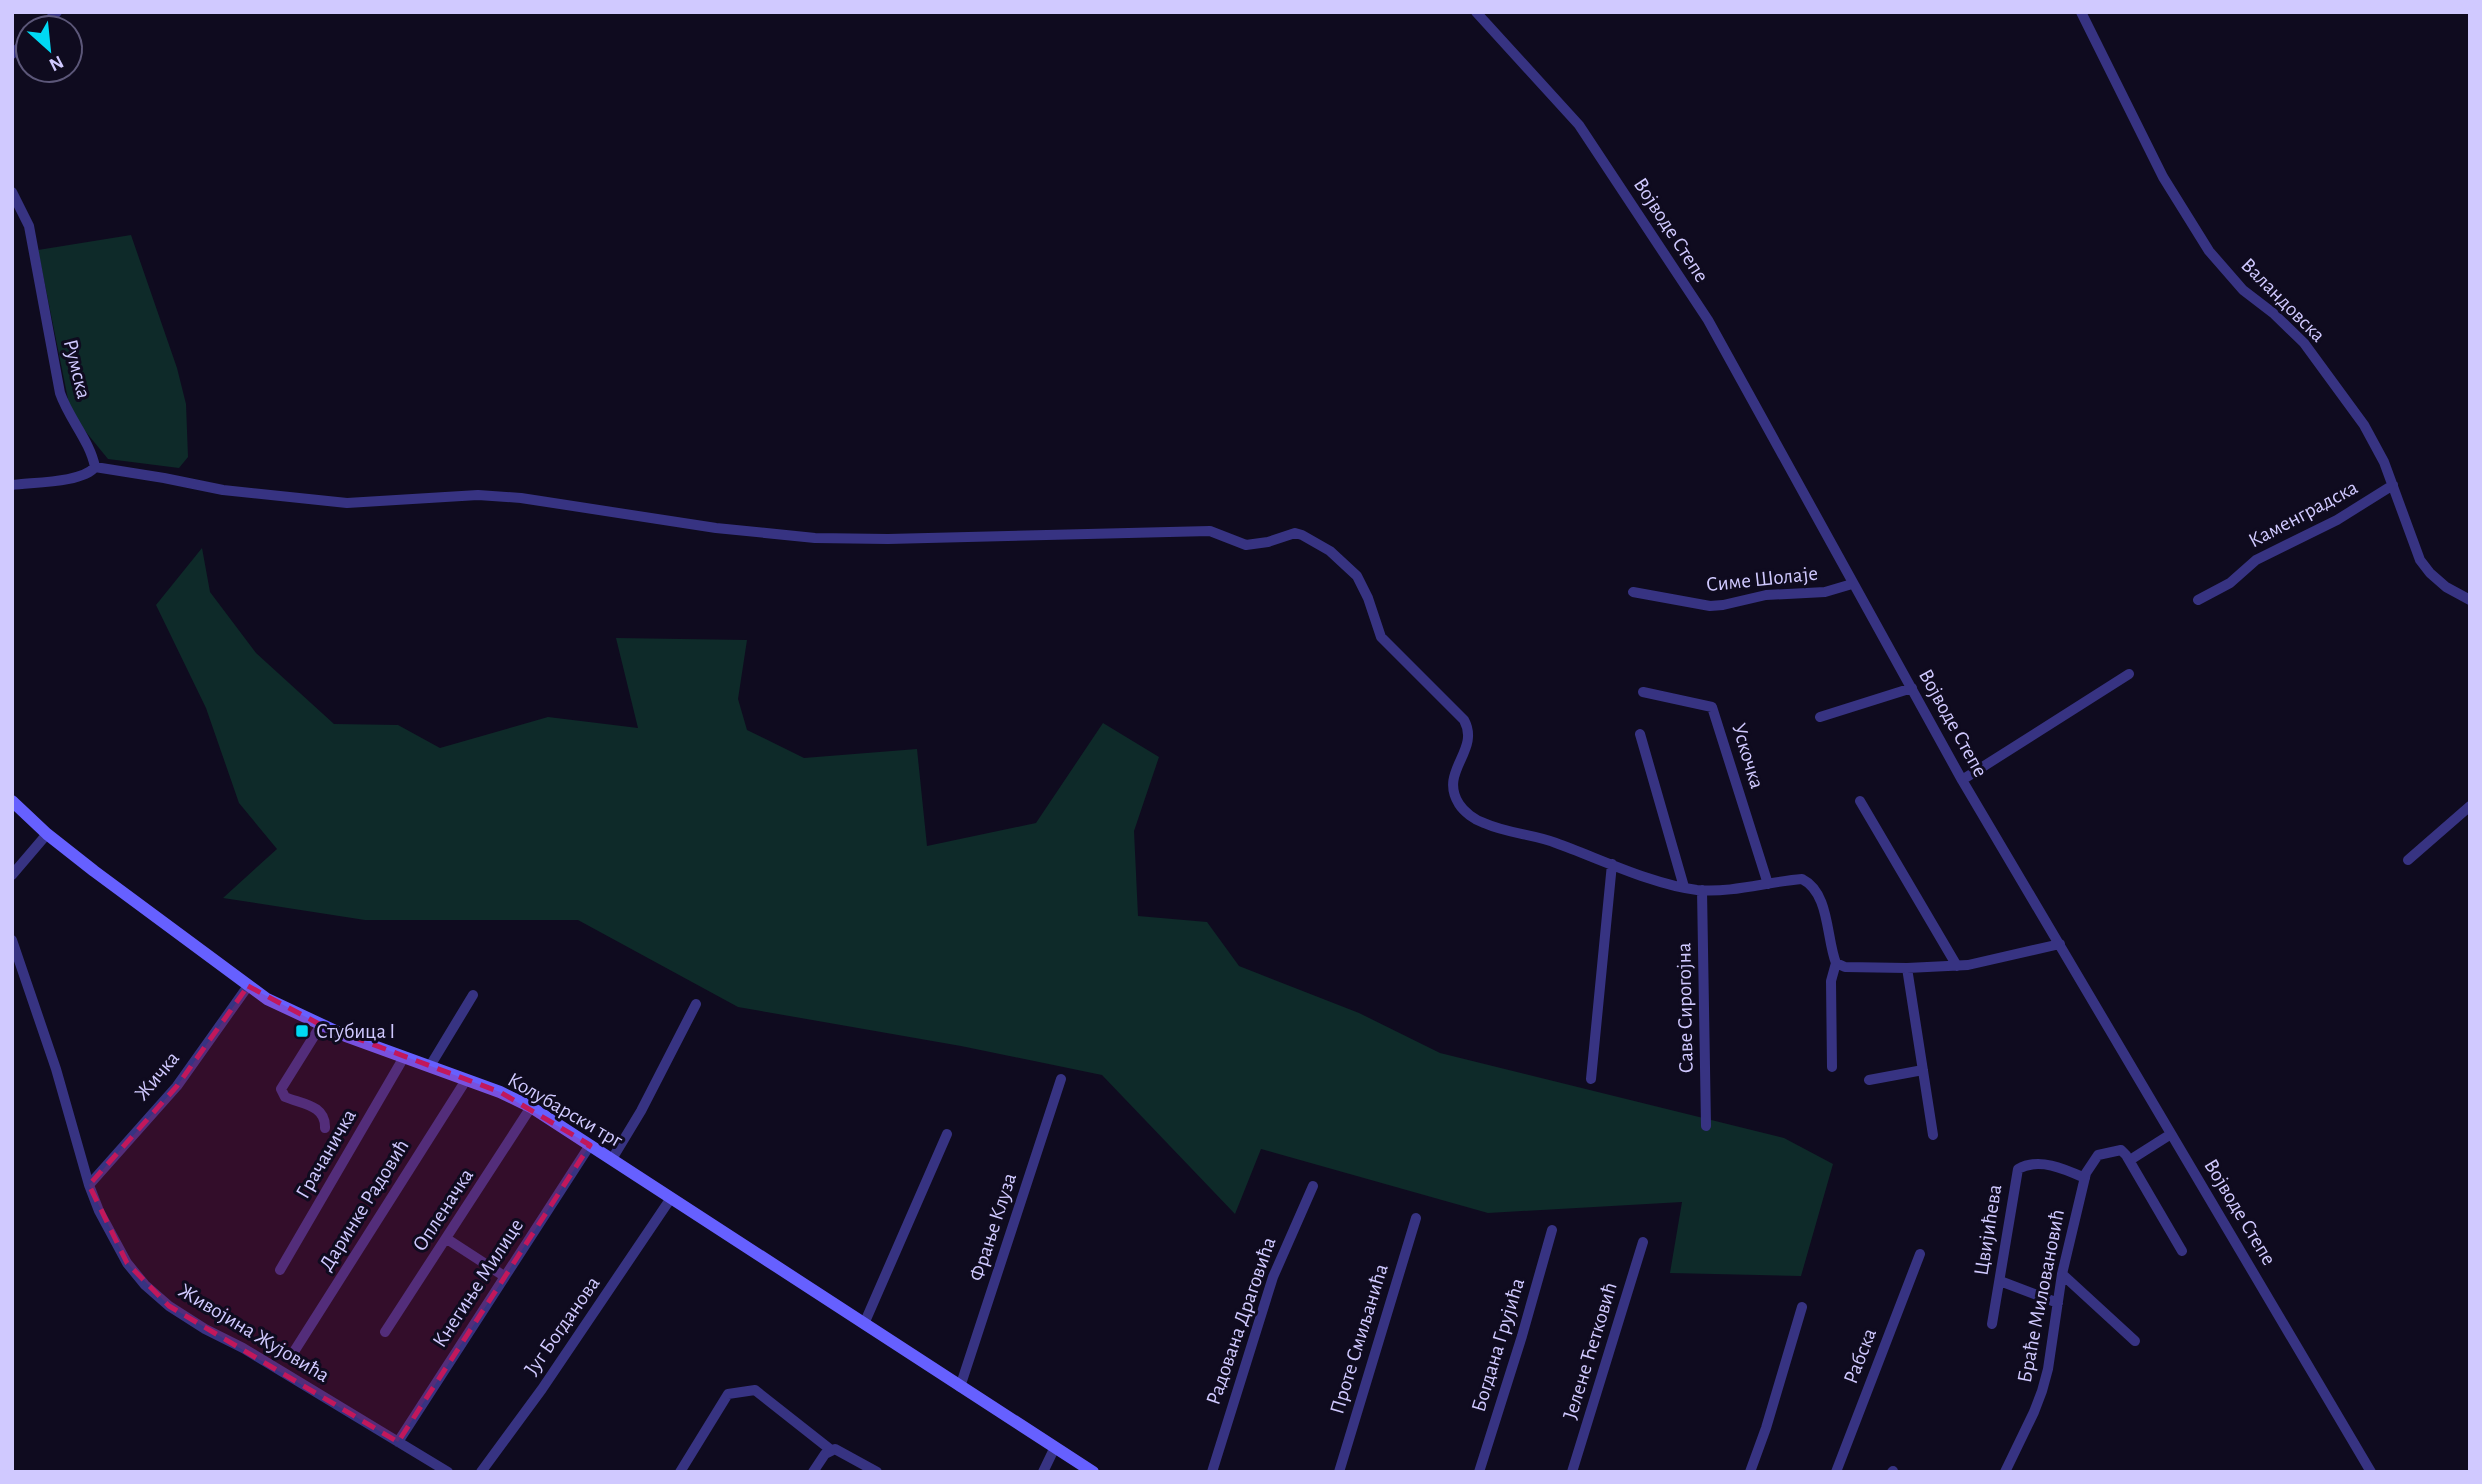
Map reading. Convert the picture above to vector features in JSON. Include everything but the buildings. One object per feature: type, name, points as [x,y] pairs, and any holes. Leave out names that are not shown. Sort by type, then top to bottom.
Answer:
[{"type":"street","name":"Војводе Степе","points":[[1476,12],[1579,125],[1708,320],[1962,780],[2371,1472]]},
{"type":"street","name":"Валандовска","points":[[2081,12],[2163,177],[2209,251],[2243,289],[2304,343],[2376,444],[2420,560],[2446,587],[2468,597]]},
{"type":"street","name":"Румска","points":[[12,192],[29,226],[60,393],[66,412],[92,455],[95,467]]},
{"type":"street","points":[[12,485],[76,478],[89,473],[95,467],[223,490],[347,503],[478,495],[521,498],[716,528],[815,538],[888,539],[1210,531],[1246,545],[1268,542],[1294,533],[1302,535],[1330,551],[1357,576],[1368,597],[1381,637],[1464,720],[1469,729],[1469,739],[1452,789],[1461,809],[1482,822],[1515,835],[1552,841],[1684,887],[1728,891],[1802,879],[1808,882],[1821,902],[1836,963],[1831,981],[1832,1067]]},
{"type":"street","name":"Каменградска","points":[[2199,600],[2230,583],[2256,560],[2337,520],[2393,485]]},
{"type":"street","name":"Симе Шолаје","points":[[1633,592],[1710,606],[1766,595],[1825,592],[1852,584]]},
{"type":"street","points":[[1962,780],[2129,674]]},
{"type":"street","points":[[1820,717],[1912,688]]},
{"type":"street","name":"Ускочка","points":[[1643,692],[1712,707],[1768,884]]},
{"type":"street","points":[[1640,734],[1684,887]]},
{"type":"street","points":[[1860,801],[1957,966]]},
{"type":"street","name":"Колубарски трг","points":[[12,802],[94,872],[279,1006],[531,1107],[1093,1472]]},
{"type":"street","points":[[2408,860],[2470,806]]},
{"type":"street","points":[[12,875],[47,834]]},
{"type":"street","points":[[1591,1079],[1612,864]]},
{"type":"street","name":"Саве Сирогојна","points":[[1702,890],[1706,1126]]},
{"type":"street","name":"Живојина Жујовића","points":[[12,940],[60,1079],[89,1185],[99,1211],[127,1263],[145,1285],[169,1307],[243,1348],[448,1472]]},
{"type":"street","points":[[1836,963],[1849,968],[1957,966],[2060,944]]},
{"type":"street","points":[[1907,968],[1933,1135]]},
{"type":"street","name":"Жичка","points":[[89,1185],[177,1086],[248,986]]},
{"type":"street","points":[[430,1066],[472,995]]},
{"type":"street","points":[[612,1159],[641,1111],[696,1003]]},
{"type":"street","points":[[321,1025],[281,1089],[285,1097],[319,1111],[324,1116],[325,1128]]},
{"type":"street","name":"Грачаничка","points":[[280,1270],[404,1057]]},
{"type":"street","points":[[1869,1080],[1923,1070]]},
{"type":"street","name":"Фрање Клуза","points":[[960,1387],[1061,1079]]},
{"type":"street","name":"Даринке Радовић","points":[[295,1350],[466,1080]]},
{"type":"street","name":"Опленачка","points":[[385,1332],[531,1107]]},
{"type":"street","points":[[864,1324],[947,1134]]},
{"type":"street","points":[[2171,1134],[2128,1157],[2182,1251]]},
{"type":"street","name":"Кнегиње Милице","points":[[398,1442],[590,1145]]},
{"type":"street","name":"Браће Миловановић","points":[[2005,1472],[2042,1391],[2048,1369],[2062,1274],[2085,1178],[2098,1155],[2121,1150],[2128,1157]]},
{"type":"street","name":"Цвијићева","points":[[1993,1324],[2018,1170],[2036,1164],[2062,1168],[2085,1178]]},
{"type":"street","name":"Радована Драговића","points":[[1212,1472],[1273,1277],[1313,1186]]},
{"type":"street","name":"Југ Богданова","points":[[481,1472],[542,1390],[671,1198]]},
{"type":"street","name":"Проте Смиљанића","points":[[1339,1472],[1416,1218]]},
{"type":"street","name":"Богдана Грујића","points":[[1479,1472],[1552,1230]]},
{"type":"street","points":[[447,1239],[504,1276]]},
{"type":"street","name":"Јелене Ћетковић","points":[[1572,1472],[1643,1242]]},
{"type":"street","name":"Рабска","points":[[1836,1472],[1920,1254]]},
{"type":"street","points":[[2062,1274],[2135,1341]]},
{"type":"street","points":[[2000,1281],[2058,1303]]},
{"type":"street","points":[[1750,1472],[1802,1307]]},
{"type":"street","points":[[680,1472],[728,1394],[755,1390],[831,1450]]},
{"type":"street","points":[[1043,1472],[1055,1447]]},
{"type":"street","points":[[813,1472],[825,1454],[831,1450],[840,1450],[877,1472]]},
{"type":"highlighted area","points":[[248,986],[321,1025],[500,1092],[590,1145],[398,1442],[169,1306],[127,1263],[89,1185],[177,1086]]},
{"type":"green space","points":[[131,235],[177,368],[186,404],[188,457],[179,468],[108,459],[81,426],[69,404],[38,250]]},
{"type":"green space","points":[[202,548],[210,592],[256,653],[334,724],[398,725],[440,748],[548,717],[638,728],[616,638],[747,640],[738,699],[747,730],[804,758],[917,749],[927,846],[1036,823],[1103,723],[1159,757],[1134,831],[1138,916],[1207,922],[1239,966],[1359,1013],[1440,1053],[1784,1138],[1833,1164],[1801,1276],[1670,1273],[1682,1202],[1488,1213],[1261,1149],[1235,1214],[1102,1075],[961,1046],[738,1007],[578,920],[365,920],[223,898],[277,849],[239,803],[206,708],[156,605]]},
{"type":"place","name":"Стубица I","points":[[302,1031]]}]
